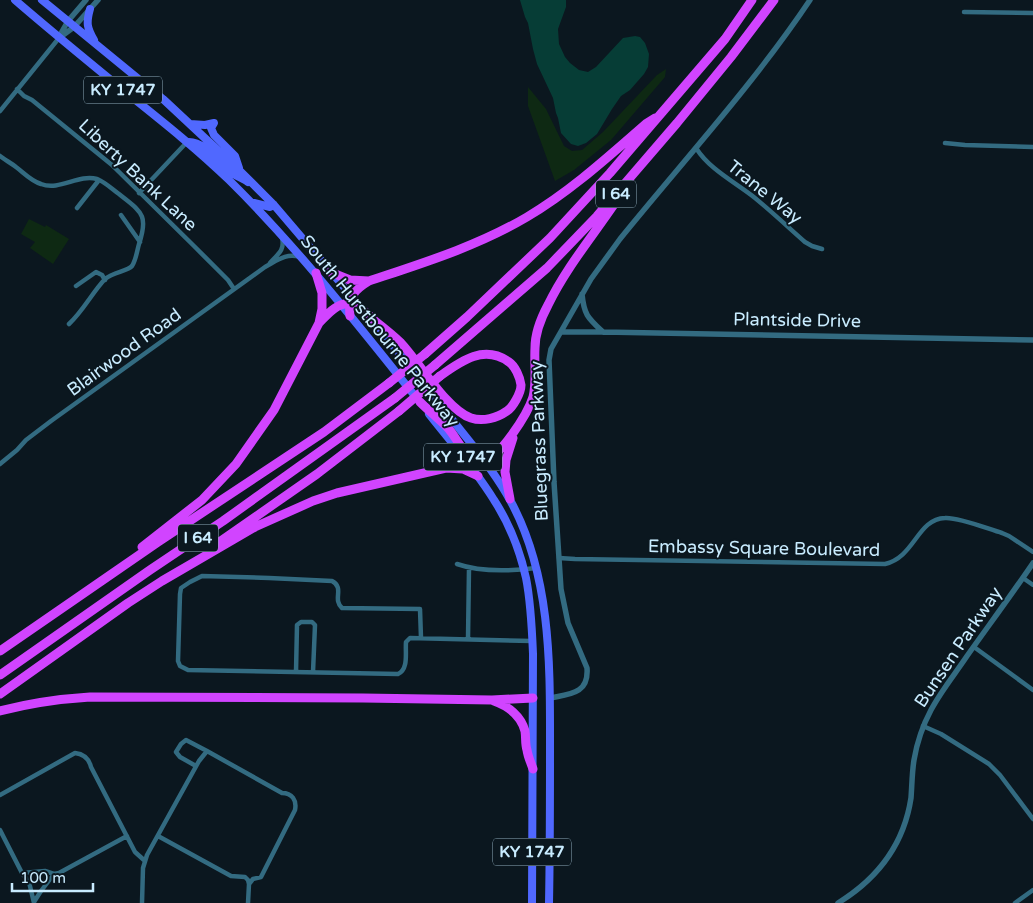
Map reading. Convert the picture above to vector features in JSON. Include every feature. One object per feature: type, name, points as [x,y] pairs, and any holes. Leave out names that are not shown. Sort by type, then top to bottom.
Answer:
[{"type":"highway","name":"I 64","points":[[0,651],[324,432],[425,354],[550,238],[610,174],[725,39],[752,0]]},
{"type":"highway","name":"I 64","points":[[0,675],[223,521],[395,398],[435,366],[547,268],[597,216],[678,123],[774,0]]},
{"type":"highway","points":[[319,323],[332,309],[348,302],[359,287],[369,281],[454,252],[527,217],[573,186],[647,122],[663,112]]},
{"type":"highway","points":[[420,402],[448,428],[473,459],[484,461],[501,449],[527,411],[532,397],[535,380],[536,339],[547,306],[558,285],[638,169]]},
{"type":"highway","points":[[330,272],[350,280],[369,281]]},
{"type":"highway","points":[[77,599],[202,500],[236,464],[274,410],[319,323],[322,309],[322,293],[316,274]]},
{"type":"highway","points":[[0,694],[128,603],[317,474],[399,410],[440,376],[458,363],[473,356],[488,354],[502,357],[512,364],[518,375],[521,386],[517,398],[510,409],[499,417],[485,420],[471,418],[460,412],[450,403],[401,343],[363,310],[348,302]]},
{"type":"highway","points":[[348,302],[350,316]]},
{"type":"highway","points":[[510,498],[505,472],[506,460],[515,429]]},
{"type":"highway","points":[[162,581],[255,526],[312,501],[397,478],[451,467],[463,468],[478,476]]},
{"type":"highway","points":[[0,711],[40,702],[90,697],[492,700],[533,698]]},
{"type":"highway","points":[[492,700],[504,705],[521,722],[525,731],[526,749],[532,769]]},
{"type":"main road","name":"South Hurstbourne Parkway","points":[[15,0],[187,142],[252,203],[316,274],[348,302]]},
{"type":"main road","name":"South Hurstbourne Parkway","points":[[42,0],[163,99],[255,185],[330,272],[348,302]]},
{"type":"main road","points":[[90,9],[88,28],[97,44]]},
{"type":"main road","points":[[190,124],[214,123],[211,128],[214,135],[235,156],[239,170]]},
{"type":"main road","points":[[187,142],[200,144],[234,175],[255,185]]},
{"type":"main road","points":[[252,203],[270,207],[274,205]]},
{"type":"main road","name":"South Hurstbourne Parkway","points":[[363,310],[430,391],[484,461],[510,498],[530,547],[539,576],[548,650],[550,698],[550,903]]},
{"type":"main road","name":"South Hurstbourne Parkway","points":[[350,316],[420,402],[496,502],[516,546],[524,570],[529,596],[532,641],[532,903]]},
{"type":"main road","points":[[533,698],[550,698]]},
{"type":"street","points":[[0,111],[71,24],[86,0]]},
{"type":"street","points":[[71,24],[98,0]]},
{"type":"street","name":"Bluegrass Parkway","points":[[550,698],[574,693],[584,686],[587,681],[587,668],[573,637],[565,610],[562,589],[554,482],[551,349],[602,262],[743,91],[810,0]]},
{"type":"street","points":[[964,12],[1033,14]]},
{"type":"street","name":"Liberty Bank Lane","points":[[17,89],[112,165],[228,280],[234,289]]},
{"type":"street","points":[[139,193],[187,142]]},
{"type":"street","points":[[945,144],[1033,147]]},
{"type":"street","name":"Trane Way","points":[[696,148],[718,172],[754,198],[805,242],[822,249]]},
{"type":"street","points":[[0,152],[9,162]]},
{"type":"street","points":[[0,156],[42,185],[56,186],[85,178],[99,180],[110,187],[142,215],[144,223],[140,242],[130,268],[119,271],[105,280],[78,316],[69,324]]},
{"type":"street","points":[[77,208],[99,180]]},
{"type":"street","points":[[122,215],[140,242]]},
{"type":"street","name":"Blairwood Road","points":[[268,266],[284,245],[281,234]]},
{"type":"street","name":"Blairwood Road","points":[[0,464],[26,440],[51,421],[234,289],[286,256],[293,255],[302,258]]},
{"type":"street","points":[[76,286],[96,272],[102,275],[105,280]]},
{"type":"street","points":[[582,294],[585,312],[590,320],[603,332]]},
{"type":"street","name":"Plantside Drive","points":[[560,332],[1033,340]]},
{"type":"street","name":"Embassy Square Boulevard","points":[[559,558],[885,564],[891,563],[902,556],[930,523],[945,518],[1002,533],[1033,552]]},
{"type":"street","name":"Bunsen Parkway","points":[[838,903],[865,884],[880,868],[893,849],[901,834],[906,818],[914,760],[923,726],[937,700],[1033,563]]},
{"type":"street","points":[[457,564],[469,568],[524,570],[536,568]]},
{"type":"street","points":[[468,639],[469,568]]},
{"type":"street","points":[[421,638],[420,609],[342,608],[338,602],[338,587],[332,581],[202,576],[181,588],[178,661],[180,666],[188,670],[401,673],[404,669],[406,642],[410,638],[532,641]]},
{"type":"street","points":[[1023,578],[1033,586]]},
{"type":"street","points":[[296,672],[298,625],[301,622],[312,622],[315,625],[313,672]]},
{"type":"street","points":[[974,647],[1033,690]]},
{"type":"street","points":[[923,726],[948,738],[989,764],[1004,780],[1033,819]]},
{"type":"street","points":[[196,766],[180,757],[176,752],[186,740],[282,793],[290,794],[294,797],[296,810],[261,877],[253,879],[248,884]]},
{"type":"street","points":[[142,903],[144,861],[196,766],[207,751]]},
{"type":"street","points":[[0,794],[75,753],[79,754],[87,758],[135,852],[144,861]]},
{"type":"street","points":[[0,830],[22,873],[26,876],[31,886],[34,903]]},
{"type":"street","points":[[22,873],[45,871],[54,874],[60,873],[127,836]]},
{"type":"street","points":[[158,836],[231,876],[245,877],[248,880],[248,903]]},
{"type":"street","points":[[34,903],[54,874]]},
{"type":"street","points":[[1015,903],[1033,890]]},
{"type":"shaded area","points":[[520,0],[566,0],[566,7],[558,29],[559,44],[565,57],[579,70],[588,72],[596,67],[623,38],[640,37],[645,43],[649,54],[648,67],[644,74],[630,90],[621,96],[597,134],[586,143],[578,146],[571,144],[561,133],[553,98],[537,64],[528,23]]},
{"type":"shaded area","points":[[666,69],[665,77],[611,140],[574,170],[555,181],[528,106],[528,87],[546,109],[564,146],[572,151],[582,150],[603,132],[657,75]]},
{"type":"shaded area","points":[[29,219],[45,227],[46,225],[69,239],[53,264],[30,248],[35,242],[21,234]]}]
